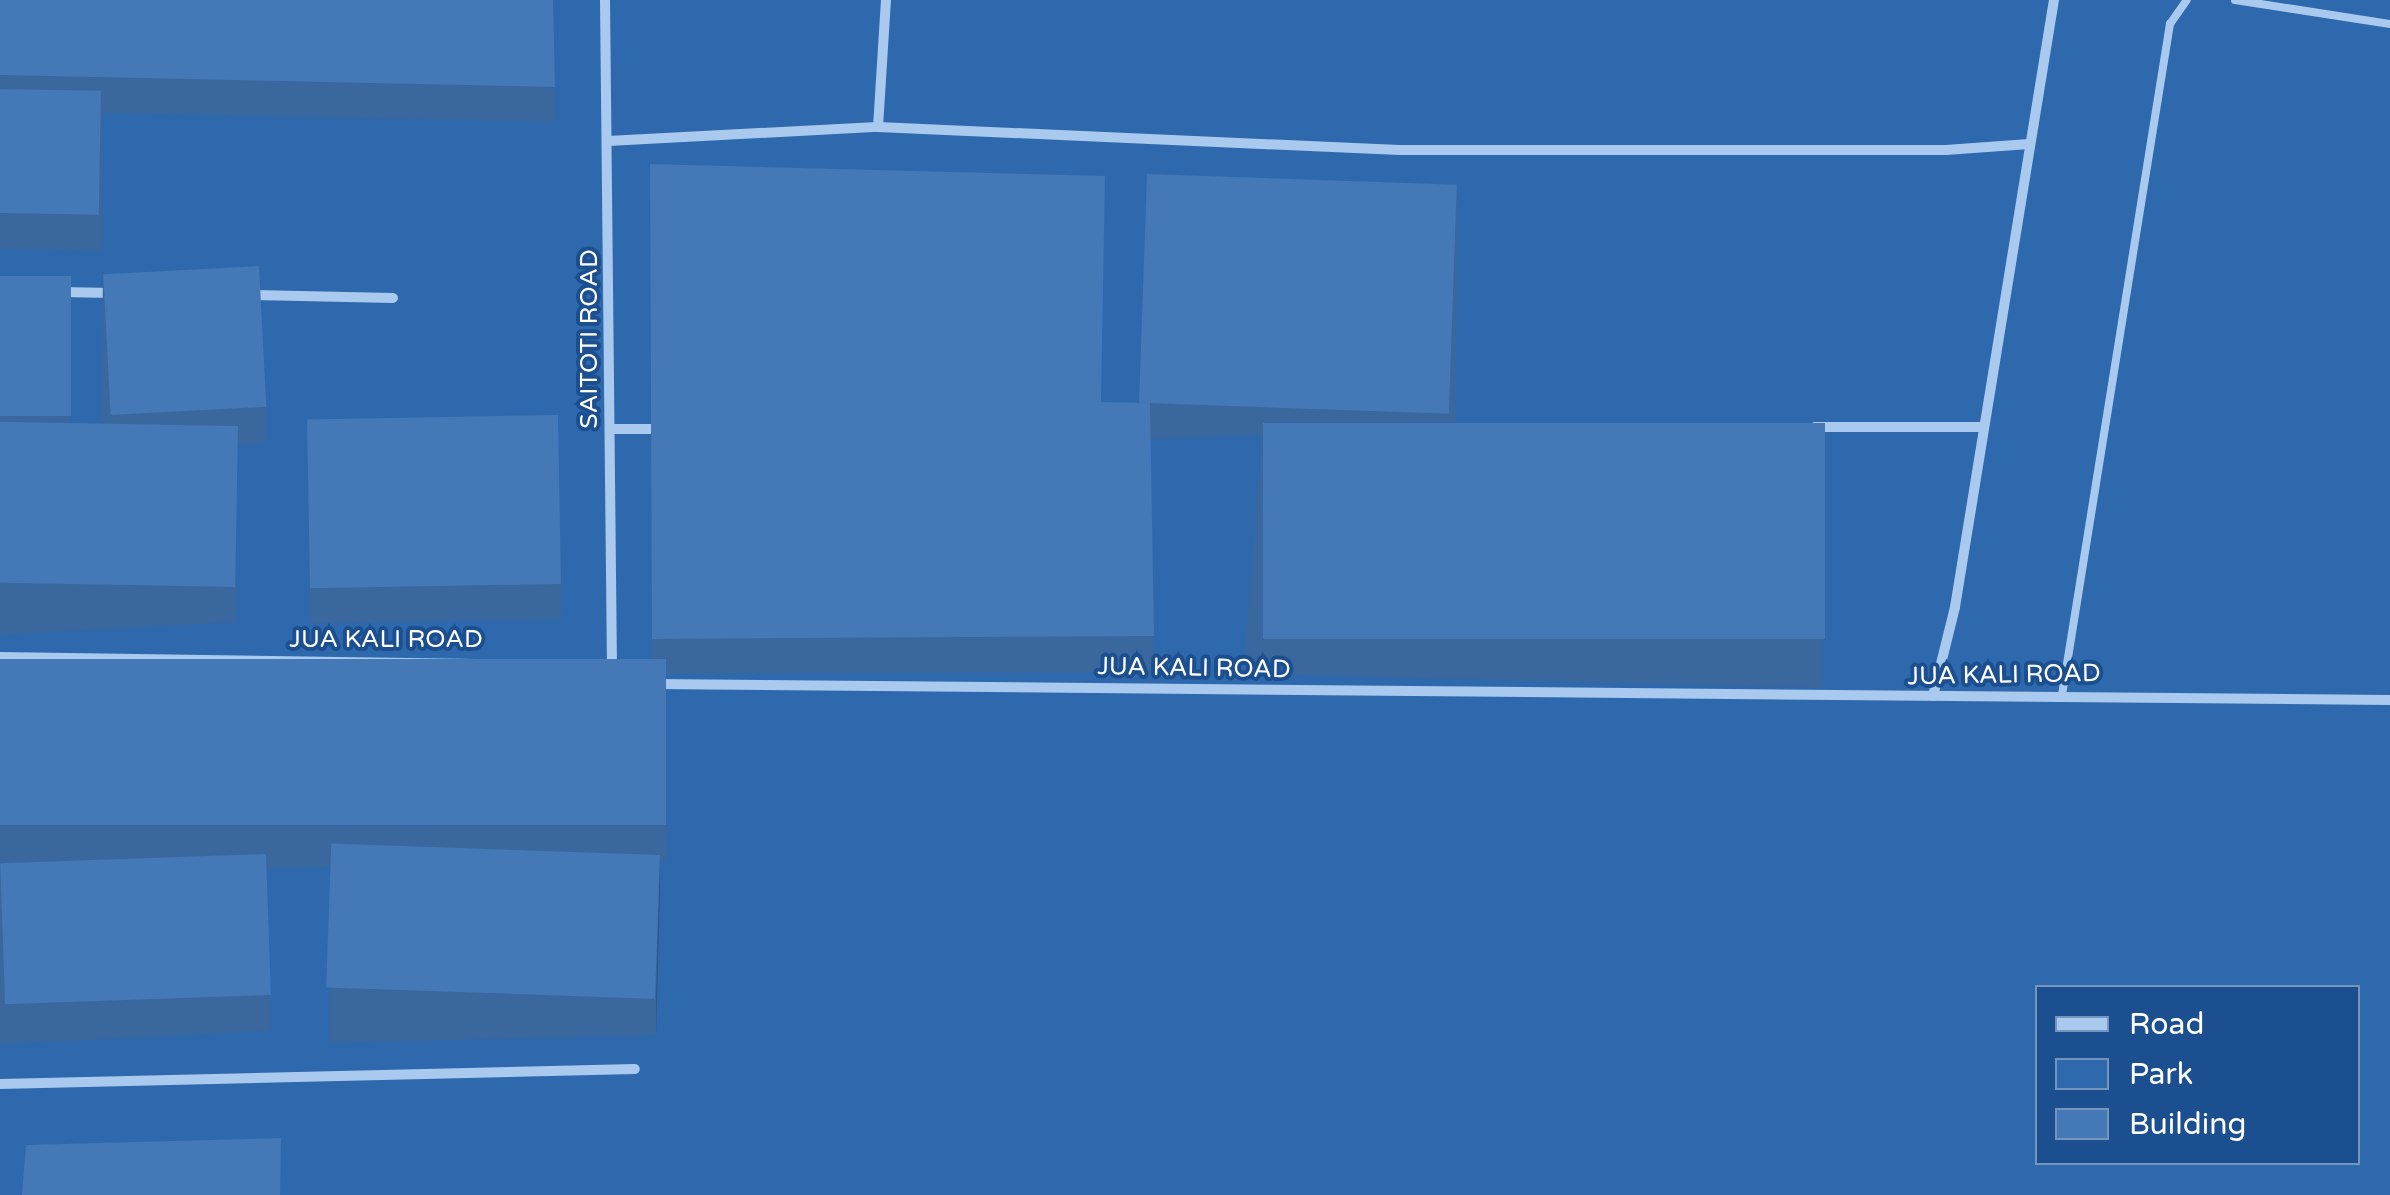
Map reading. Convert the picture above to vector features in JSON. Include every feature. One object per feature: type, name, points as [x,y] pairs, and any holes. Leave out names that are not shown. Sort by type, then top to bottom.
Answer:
[{"type":"street","name":"SAITOTI ROAD","points":[[605,0],[612,678]]},
{"type":"street","points":[[878,128],[886,0]]},
{"type":"street","points":[[1933,696],[1984,427],[2054,0]]},
{"type":"street","points":[[608,141],[878,128],[1400,150],[1946,150],[2029,144]]},
{"type":"street","points":[[39,292],[138,294]]},
{"type":"street","points":[[236,295],[394,298]]},
{"type":"street","points":[[1804,427],[1984,427]]},
{"type":"street","points":[[610,428],[670,428]]},
{"type":"street","name":"JUA KALI ROAD","points":[[0,657],[508,660],[560,668]]},
{"type":"street","name":"JUA KALI ROAD","points":[[595,674],[650,684],[2390,700]]},
{"type":"street","points":[[0,1084],[635,1069]]},
{"type":"lane","points":[[2062,695],[2170,24],[2186,0]]},
{"type":"lane","points":[[2236,0],[2390,24]]},
{"type":"green space","points":[[0,0],[2390,0],[2390,1195],[0,1195]]},
{"type":"building","points":[[0,0],[553,0],[555,87],[0,75]]},
{"type":"building","points":[[0,89],[101,91],[99,215],[0,213]]},
{"type":"building","points":[[650,164],[1105,176],[1101,402],[1150,403],[1154,636],[652,639]]},
{"type":"building","points":[[1147,174],[1457,185],[1449,414],[1139,403]]},
{"type":"building","points":[[259,266],[266,407],[111,415],[103,274]]},
{"type":"building","points":[[0,276],[71,276],[71,416],[0,416]]},
{"type":"building","points":[[558,415],[561,584],[310,588],[307,419]]},
{"type":"building","points":[[0,422],[238,426],[235,587],[0,583]]},
{"type":"building","points":[[1263,423],[1825,423],[1825,639],[1263,639]]},
{"type":"building","points":[[0,659],[666,659],[666,825],[0,825]]},
{"type":"building","points":[[331,844],[660,855],[655,999],[326,987]]},
{"type":"building","points":[[266,854],[271,995],[5,1004],[0,863]]},
{"type":"building","points":[[281,1138],[280,1195],[22,1195],[26,1145]]}]
